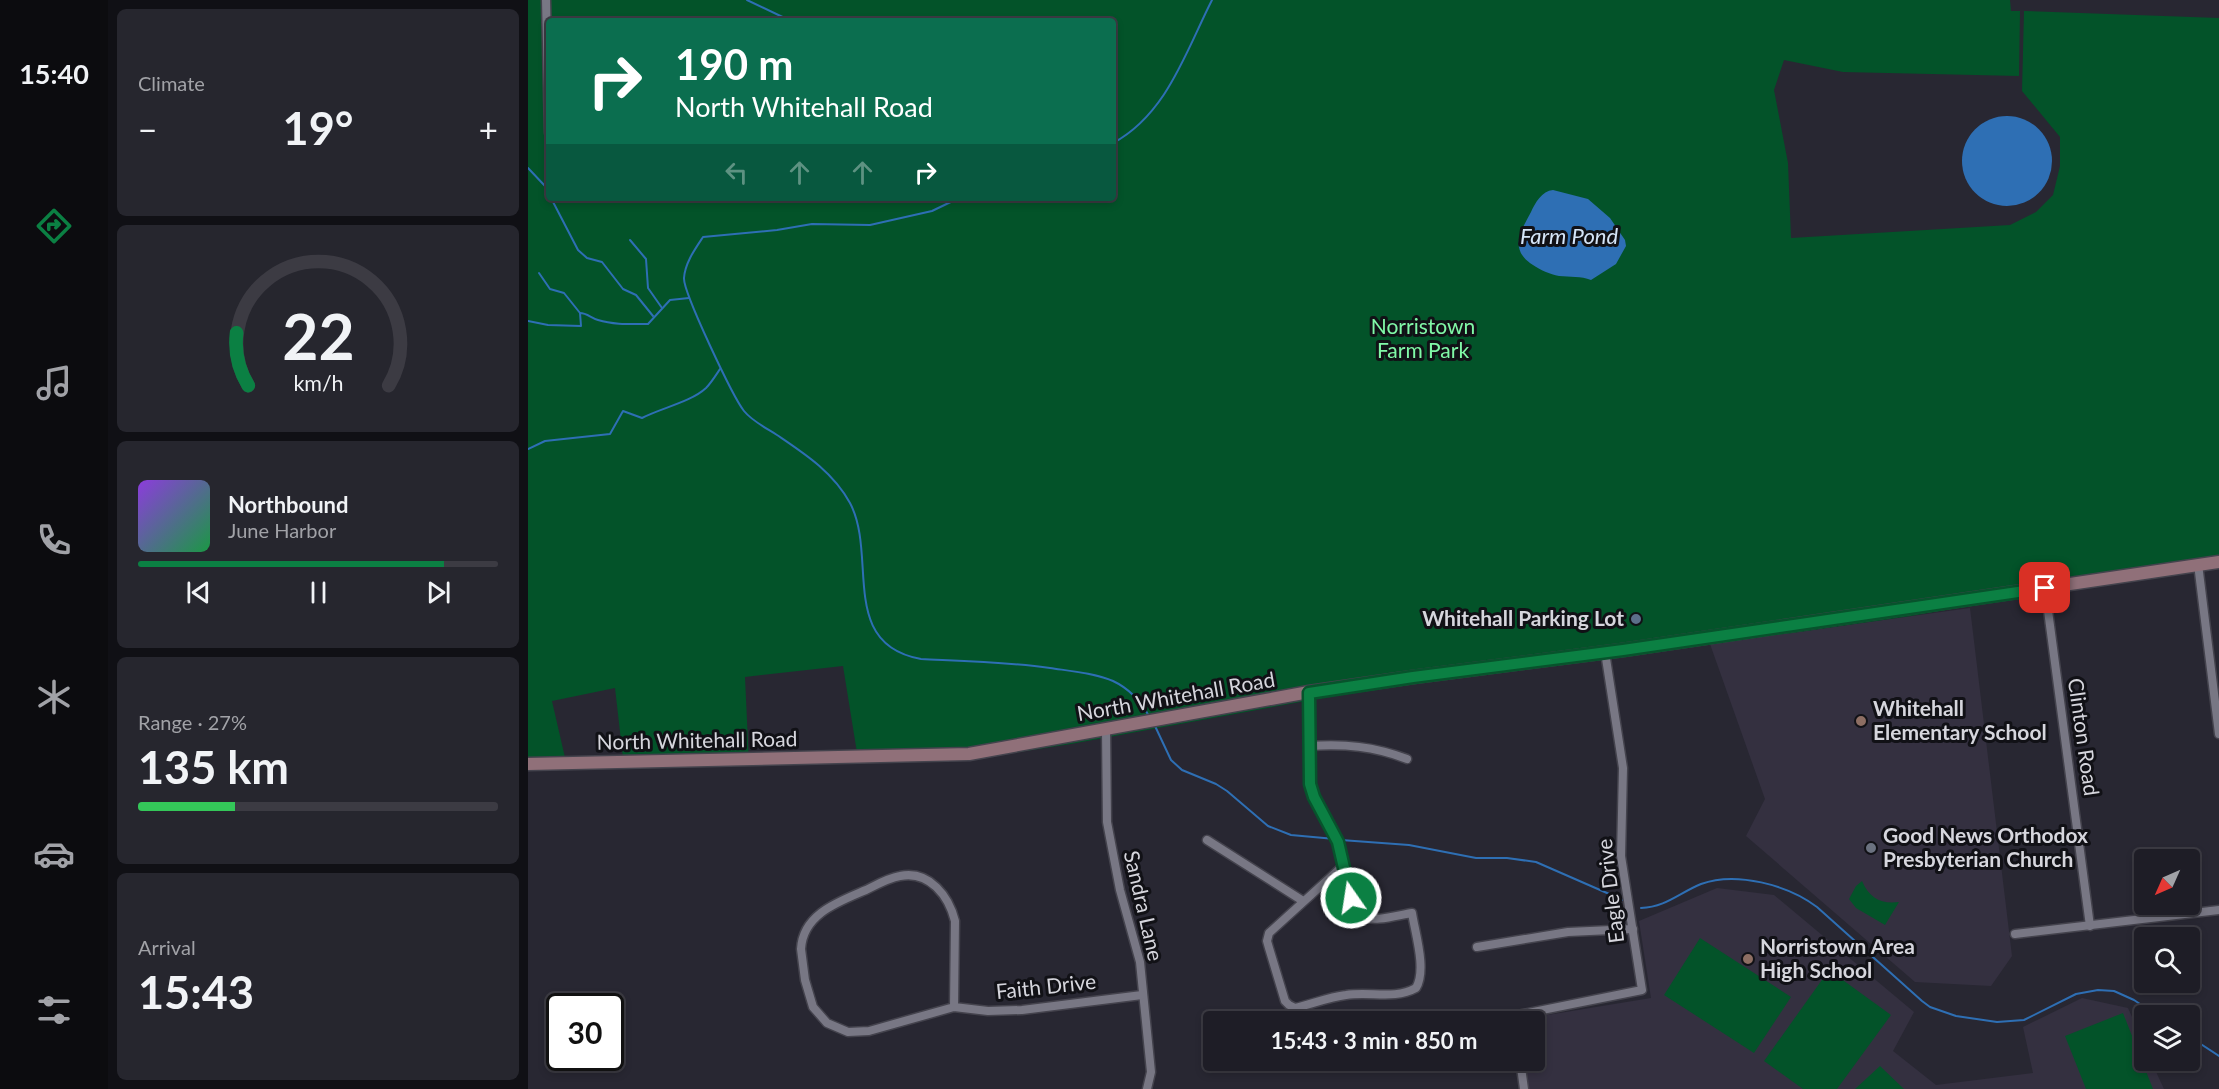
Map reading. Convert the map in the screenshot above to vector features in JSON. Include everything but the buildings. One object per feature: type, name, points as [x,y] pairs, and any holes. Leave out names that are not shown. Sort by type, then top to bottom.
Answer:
[{"type":"main road","name":"North Whitehall Road","points":[[528,764],[969,754],[1309,693],[2219,562]]},
{"type":"street","points":[[546,0],[546,18]]},
{"type":"street","points":[[2198,564],[2219,734]]},
{"type":"street","name":"Clinton Road","points":[[2045,588],[2090,926]]},
{"type":"street","name":"Eagle Drive","points":[[1538,1011],[1642,990],[1621,856],[1622,754],[1605,651]]},
{"type":"street","points":[[1309,693],[1310,784],[1314,797],[1338,842],[1344,866],[1351,898],[1358,913],[1370,919],[1412,913],[1420,982],[1410,992],[1388,996],[1346,994],[1296,1008],[1285,1001],[1267,941],[1269,933],[1344,866]]},
{"type":"street","name":"Sandra Lane","points":[[1106,730],[1107,822],[1120,890],[1140,962],[1151,1072],[1147,1089]]},
{"type":"street","points":[[1310,746],[1343,745],[1384,750],[1407,759]]},
{"type":"street","points":[[1207,840],[1303,901]]},
{"type":"street","name":"Faith Drive","points":[[954,1007],[955,921],[944,893],[925,879],[911,875],[895,877],[828,906],[816,916],[807,929],[801,942],[801,949],[809,997],[827,1023],[838,1029],[859,1033],[869,1032],[954,1007],[988,1011],[1022,1010],[1142,995]]},
{"type":"street","points":[[2015,934],[2219,910]]},
{"type":"street","points":[[1477,947],[1568,933],[1633,929]]},
{"type":"street","points":[[1522,1071],[1524,1089]]},
{"type":"shaded area","name":"Whitehall Elementary School","points":[[1970,608],[2012,956],[1991,986],[1915,982],[1746,836],[1765,799],[1710,644]]},
{"type":"shaded area","name":"Norristown Area High School","points":[[1717,888],[1774,895],[1914,1012],[1893,1051],[1936,1085],[2033,1073],[2023,1027],[2082,998],[2128,1008],[2134,1021],[2134,1071],[2156,1071],[2164,1089],[1528,1089],[1525,1071],[1545,1071],[1545,1015],[1651,998],[1639,921]]},
{"type":"green space","name":"Norristown Farm Park","points":[[528,0],[2010,0],[2011,11],[2020,11],[2019,76],[1843,72],[1784,60],[1774,90],[1788,163],[1791,238],[2010,225],[2036,212],[2053,195],[2060,166],[2060,137],[2022,91],[2024,11],[2219,18],[2219,563],[1911,616],[1474,673],[986,757],[858,759],[843,666],[745,677],[749,764],[623,758],[615,688],[552,701],[566,762],[528,761]]},
{"type":"green space","points":[[1862,881],[1872,896],[1877,899],[1899,902],[1885,925],[1856,908],[1849,899],[1856,886]]},
{"type":"green space","points":[[1700,938],[1791,997],[1754,1053],[1664,995]]},
{"type":"green space","points":[[1829,970],[1891,1015],[1837,1089],[1803,1089],[1764,1061]]},
{"type":"green space","points":[[2123,1013],[2134,1041],[2134,1071],[2146,1071],[2153,1089],[2086,1089],[2065,1036]]},
{"type":"green space","points":[[1880,1066],[1904,1089],[1855,1089]]},
{"type":"water","points":[[2007,116],[2024,119],[2039,129],[2049,144],[2052,161],[2049,178],[2039,193],[2024,203],[2007,206],[1990,203],[1975,193],[1965,178],[1962,161],[1965,144],[1975,129],[1990,119]]},
{"type":"water","name":"Farm Pond","points":[[1553,190],[1588,199],[1610,218],[1625,240],[1626,246],[1616,264],[1591,280],[1549,273],[1533,265],[1521,253],[1519,240],[1523,227],[1539,198]]},
{"type":"waterway","points":[[747,0],[785,18]]},
{"type":"waterway","points":[[1116,141],[1132,131],[1148,116],[1161,98],[1173,80],[1212,0]]},
{"type":"waterway","points":[[528,168],[546,188]]},
{"type":"waterway","points":[[553,201],[578,250],[587,258],[602,262],[623,289],[636,295],[653,316]]},
{"type":"waterway","points":[[953,201],[932,211],[870,225],[812,224],[777,230],[703,237],[686,267],[684,278],[691,303],[730,386],[747,415],[818,464],[850,503],[858,524],[869,617],[879,636],[895,650],[921,659],[1034,666],[1106,678],[1129,691],[1149,716]]},
{"type":"waterway","points":[[630,240],[646,259],[648,288],[662,308]]},
{"type":"waterway","points":[[539,273],[550,289],[564,293],[580,313]]},
{"type":"waterway","points":[[528,321],[548,325],[581,326],[580,313],[610,323],[648,324],[670,300],[689,298]]},
{"type":"waterway","points":[[528,449],[545,441],[610,434],[623,411],[642,418],[684,401],[706,388],[720,369]]},
{"type":"waterway","points":[[1155,726],[1171,760],[1182,770],[1227,791],[1268,826],[1291,835],[1335,839]]},
{"type":"waterway","points":[[1341,840],[1409,845],[1476,858],[1507,858],[1536,862],[1623,900]]},
{"type":"waterway","points":[[1641,908],[1658,905],[1701,884],[1715,880],[1761,882],[1792,892],[1817,907],[1922,1001],[1930,1007],[1956,1016],[1997,1022],[2024,1020],[2076,994],[2098,990],[2114,991],[2142,1005]]},
{"type":"waterway","points":[[2200,1044],[2219,1056]]},
{"type":"place","name":"Whitehall Parking Lot","points":[[1636,619]]},
{"type":"place","name":"Whitehall Elementary School","points":[[1861,721]]},
{"type":"place","name":"Good News Orthodox Presbyterian Church","points":[[1871,848]]},
{"type":"place","name":"Norristown Area High School","points":[[1748,959]]},
{"type":"route","points":[[1351,898],[1338,842],[1314,797],[1310,784],[1309,693],[2045,588]]}]
